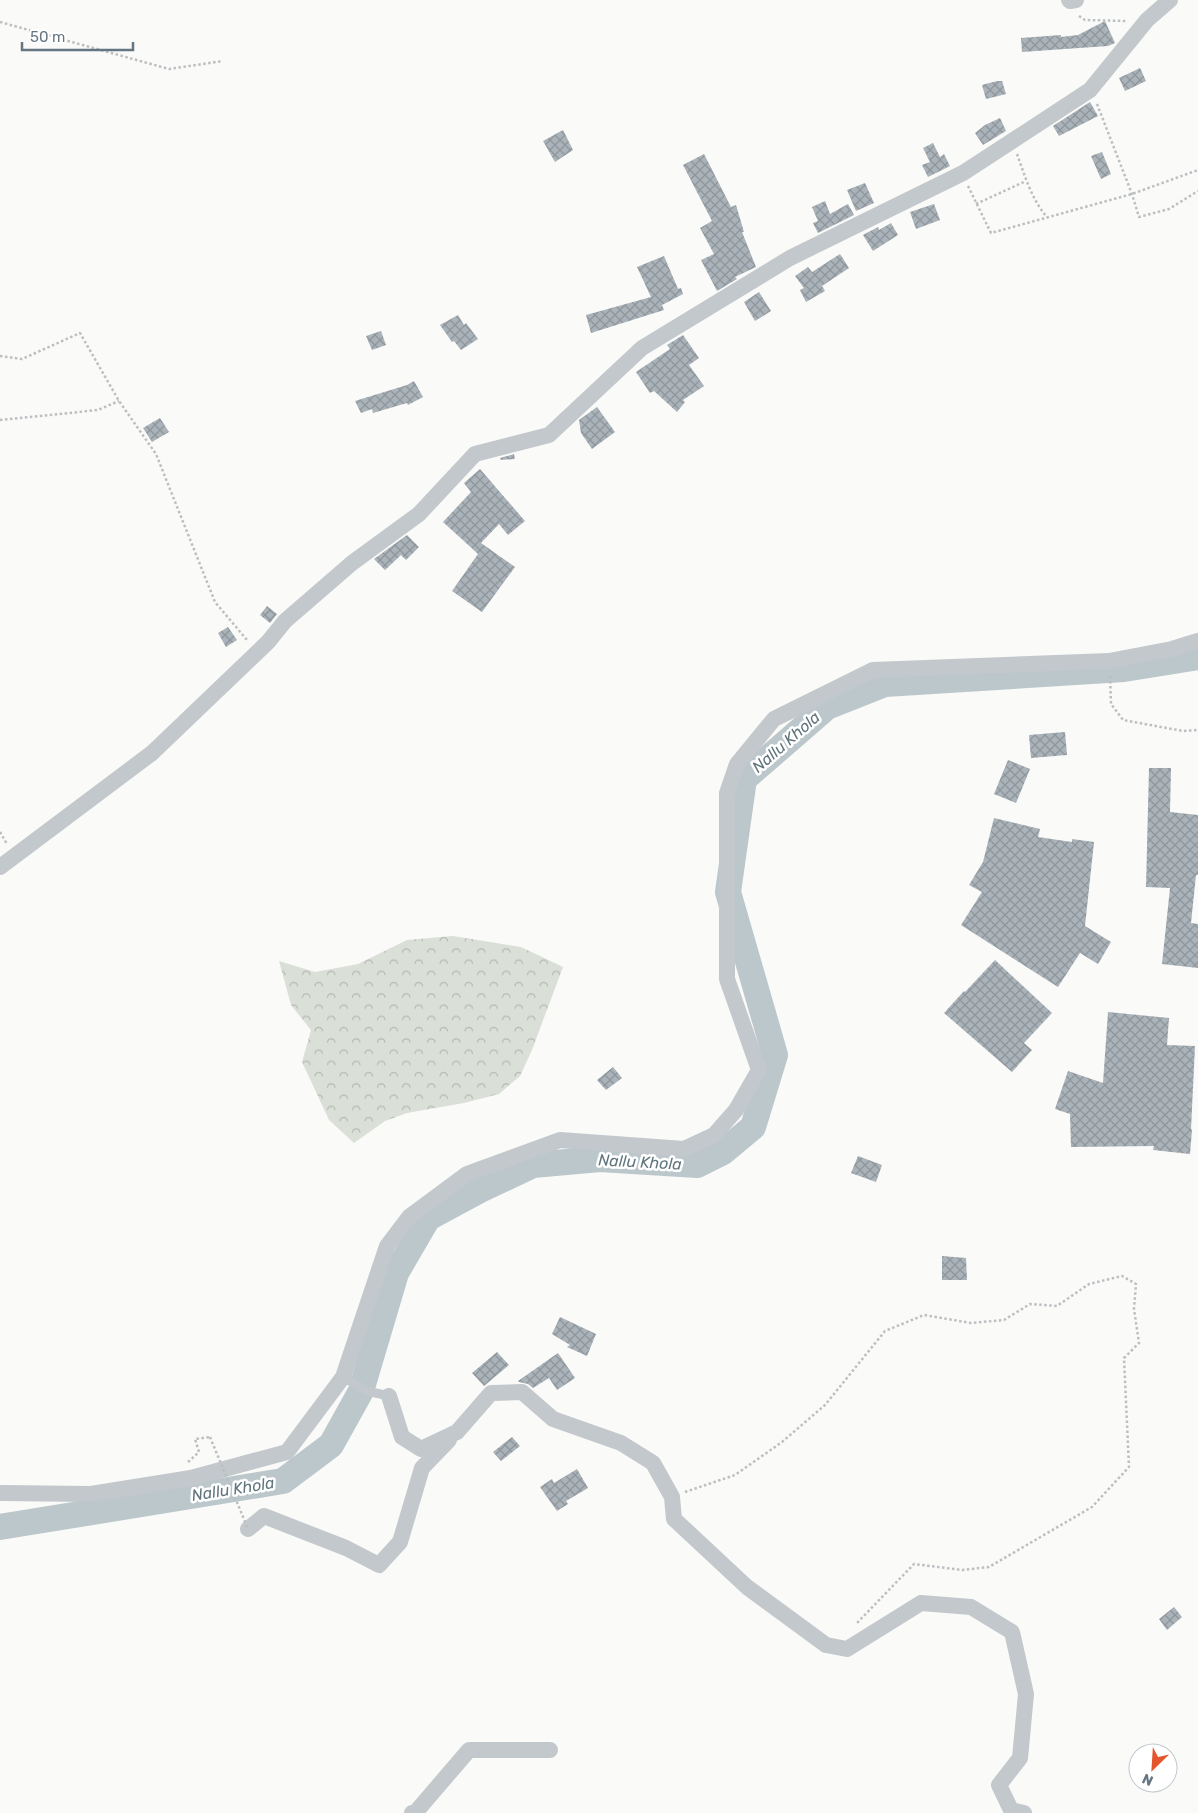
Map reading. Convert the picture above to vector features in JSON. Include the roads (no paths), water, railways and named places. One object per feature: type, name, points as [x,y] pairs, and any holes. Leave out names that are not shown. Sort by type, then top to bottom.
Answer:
[{"type":"street","points":[[0,867],[152,753],[268,642],[285,621],[352,562],[419,514],[476,454],[549,435],[642,348],[790,258],[962,173],[1006,145],[1090,90],[1147,20],[1170,0]]},
{"type":"street","points":[[0,1493],[91,1494],[191,1478],[287,1452],[343,1377],[387,1246],[408,1217],[468,1174],[560,1140],[684,1149],[714,1135],[736,1110],[759,1070],[727,979],[727,793],[737,764],[774,719],[873,670],[1109,661],[1172,649],[1198,640]]},
{"type":"street","points":[[248,1529],[264,1516],[346,1548],[379,1565],[400,1542],[422,1468],[491,1393],[522,1392],[553,1419],[621,1443],[653,1463],[672,1497],[674,1519],[748,1587],[826,1645],[847,1648],[921,1603],[971,1607],[1012,1632],[1026,1694],[1020,1758],[999,1785],[1011,1810],[1024,1813]]},
{"type":"street","points":[[389,1396],[402,1437],[421,1449],[457,1432]]},
{"type":"street","points":[[412,1813],[415,1812],[469,1750],[550,1750]]},
{"type":"lane","points":[[343,1377],[367,1391],[389,1396]]},
{"type":"waterway","name":"Nallu Khola","points":[[0,1527],[283,1481],[331,1445],[361,1391],[396,1273],[428,1218],[480,1190],[533,1165],[600,1159],[697,1165],[723,1152],[753,1127],[775,1055],[728,892],[744,779],[827,707],[885,684],[1124,669],[1198,657]]}]
